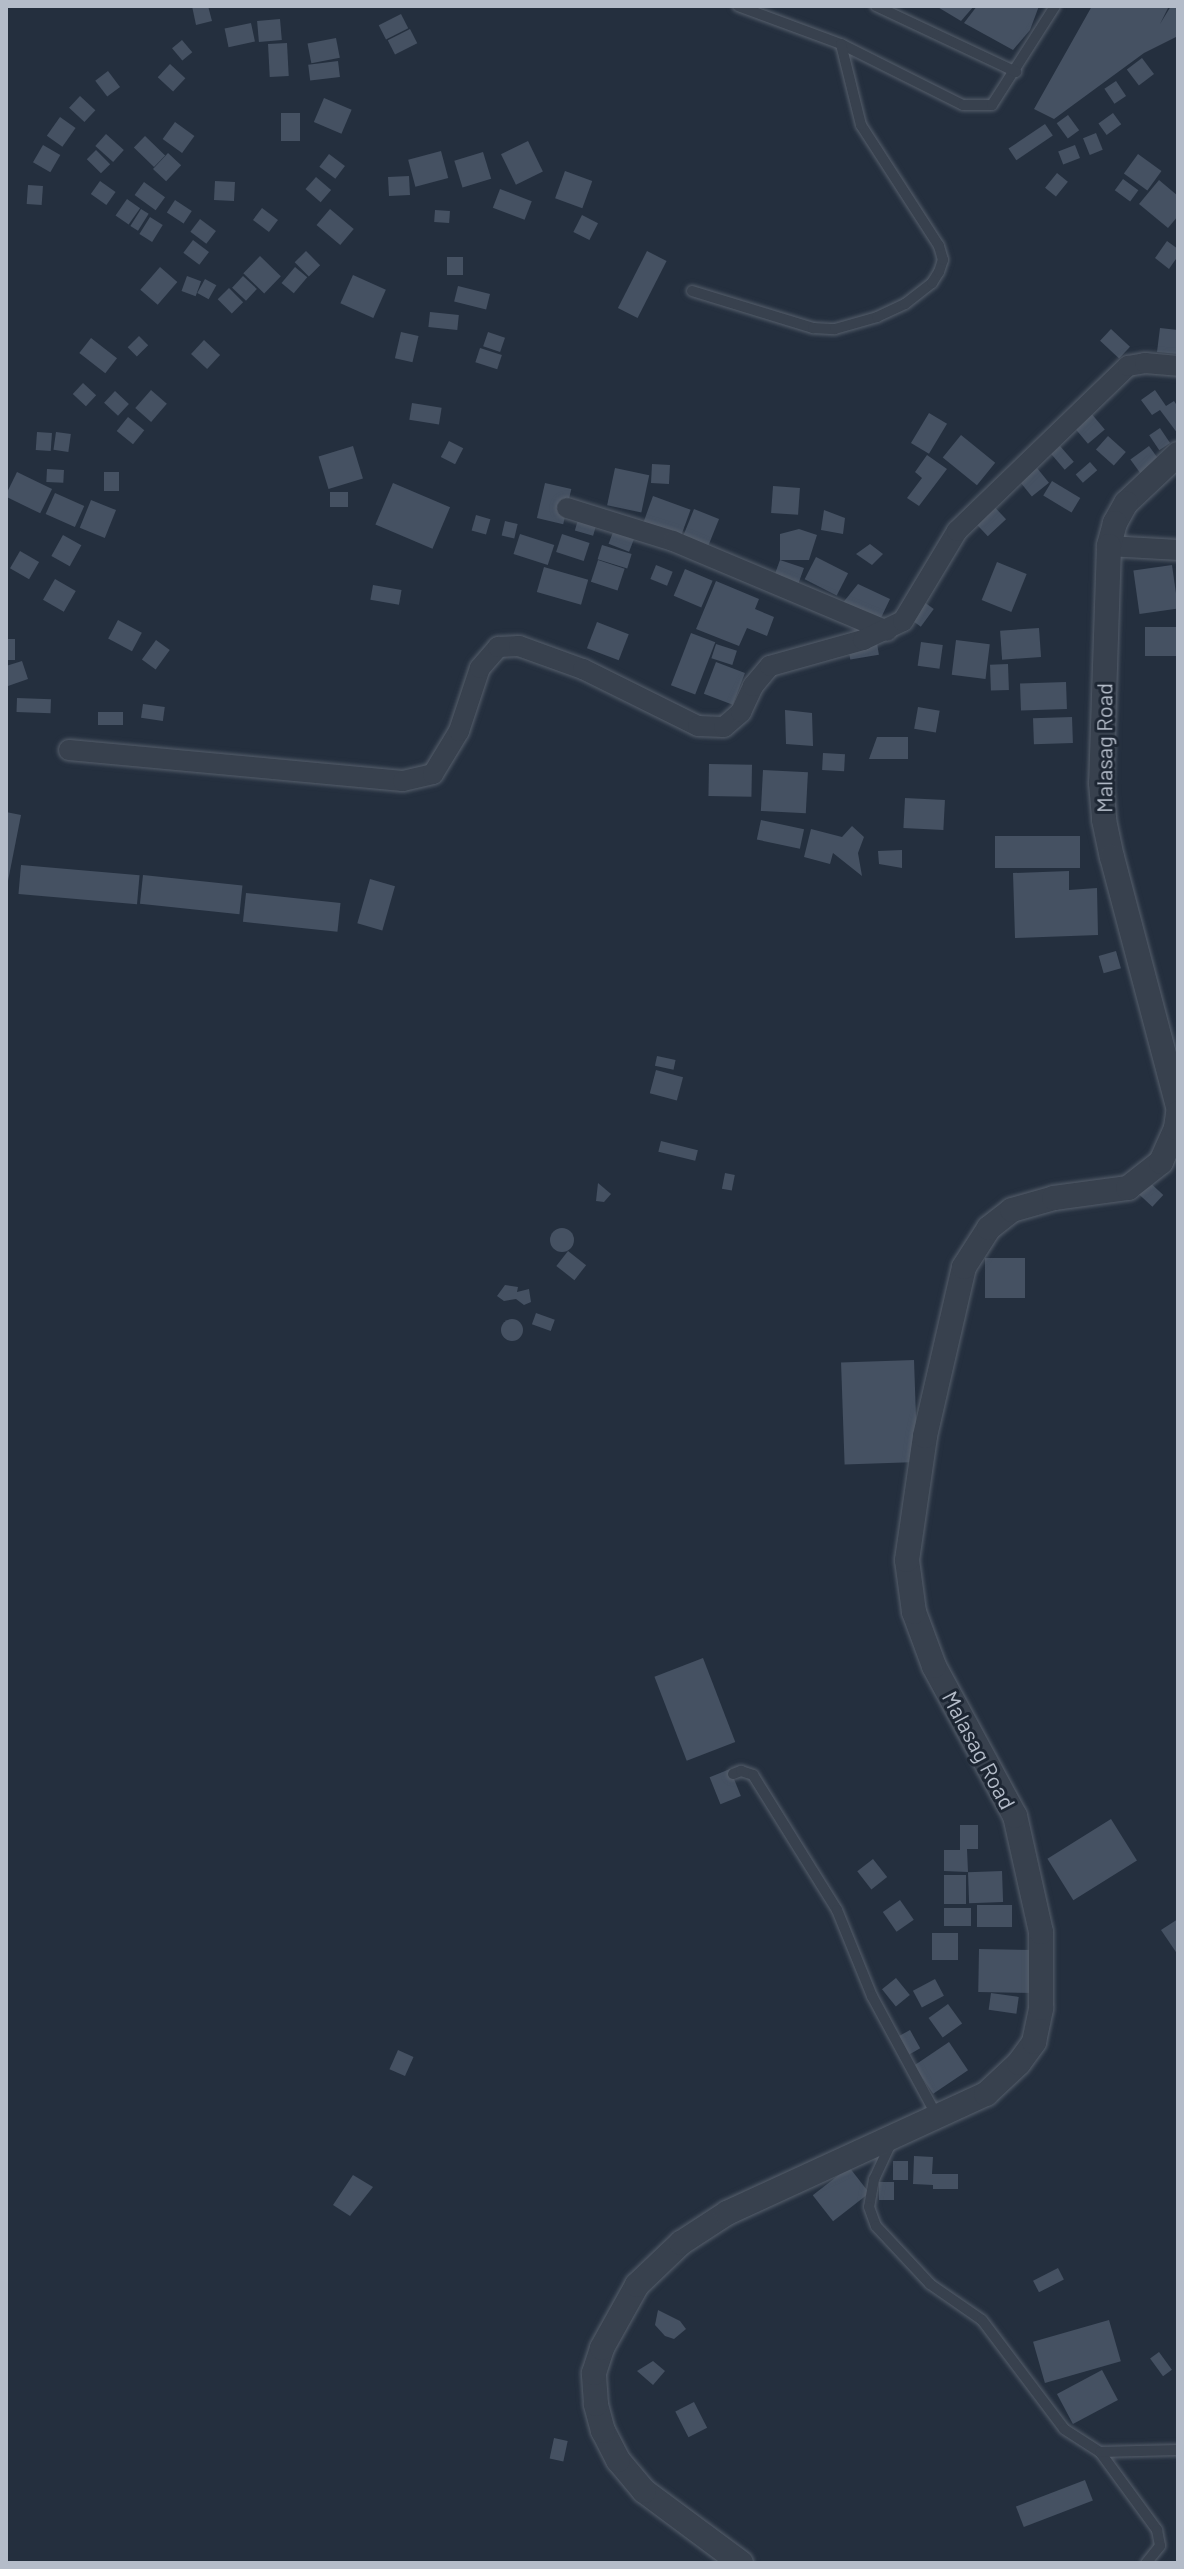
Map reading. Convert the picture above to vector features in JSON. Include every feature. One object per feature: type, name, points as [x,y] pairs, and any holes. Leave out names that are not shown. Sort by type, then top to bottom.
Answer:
[{"type":"street","points":[[69,750],[403,781],[433,774],[459,731],[480,668],[498,647],[519,646],[583,669],[698,726],[724,727],[741,712],[753,686],[770,666],[887,631],[903,621],[957,531],[1128,366],[1178,366]]},
{"type":"street","name":"Malasag Road","points":[[1178,454],[1126,503],[1115,523],[1109,546],[1101,731],[1104,820],[1178,1106]]},
{"type":"street","points":[[567,508],[673,541],[887,631]]},
{"type":"street","points":[[1109,546],[1178,550]]},
{"type":"street","name":"Malasag Road","points":[[741,2563],[644,2491],[618,2460],[603,2431],[596,2404],[594,2373],[602,2348],[637,2285],[681,2243],[727,2213],[938,2119],[986,2094],[1019,2063],[1034,2042],[1041,2008],[1041,1932],[1015,1816],[934,1666],[914,1612],[907,1560],[925,1436],[964,1267],[989,1228],[1012,1210],[1054,1198],[1128,1188],[1161,1162],[1176,1128],[1178,1113]]},
{"type":"lane","points":[[738,6],[841,44],[963,105],[992,105],[1016,72],[1055,6]]},
{"type":"lane","points":[[878,6],[1016,72]]},
{"type":"lane","points":[[692,291],[813,328],[835,329],[877,317],[905,304],[932,283],[939,272],[943,260],[939,246],[861,125],[841,44]]},
{"type":"lane","points":[[733,1774],[741,1771],[753,1775],[837,1910],[872,1996],[938,2119]]},
{"type":"lane","points":[[893,2139],[874,2179],[869,2207],[876,2226],[930,2284],[982,2320],[1064,2429],[1100,2452],[1157,2530],[1160,2546],[1146,2563]]},
{"type":"lane","points":[[1100,2452],[1178,2450]]},
{"type":"building","points":[[192,6],[208,6],[212,21],[196,25]]},
{"type":"building","points":[[936,6],[974,6],[961,21]]},
{"type":"building","points":[[977,6],[1039,6],[1030,30],[1013,50],[964,23]]},
{"type":"building","points":[[1092,6],[1169,6],[1160,24],[1171,6],[1178,6],[1178,36],[1144,53],[1054,119],[1034,109]]},
{"type":"building","points":[[401,14],[408,28],[386,40],[379,25]]},
{"type":"building","points":[[280,19],[282,40],[259,42],[257,21]]},
{"type":"building","points":[[251,23],[255,42],[229,47],[225,29]]},
{"type":"building","points":[[410,29],[417,43],[395,55],[388,40]]},
{"type":"building","points":[[336,38],[340,58],[311,63],[308,44]]},
{"type":"building","points":[[182,40],[192,52],[182,61],[172,48]]},
{"type":"building","points":[[287,43],[289,76],[270,77],[268,44]]},
{"type":"building","points":[[1142,58],[1154,74],[1139,85],[1127,69]]},
{"type":"building","points":[[338,61],[340,77],[310,81],[308,65]]},
{"type":"building","points":[[170,64],[185,78],[173,91],[158,77]]},
{"type":"building","points":[[108,71],[120,87],[107,97],[95,81]]},
{"type":"building","points":[[1116,81],[1126,96],[1114,104],[1104,89]]},
{"type":"building","points":[[80,96],[95,110],[84,122],[69,108]]},
{"type":"building","points":[[324,98],[352,110],[341,134],[314,122]]},
{"type":"building","points":[[281,113],[300,113],[300,141],[281,141]]},
{"type":"building","points":[[1113,113],[1121,124],[1107,135],[1098,124]]},
{"type":"building","points":[[1068,115],[1079,130],[1068,139],[1057,123]]},
{"type":"building","points":[[60,117],[76,128],[62,147],[47,136]]},
{"type":"building","points":[[175,122],[194,136],[182,153],[163,139]]},
{"type":"building","points":[[1045,124],[1053,136],[1016,160],[1009,149]]},
{"type":"building","points":[[1096,133],[1103,150],[1090,155],[1083,138]]},
{"type":"building","points":[[106,134],[124,150],[113,162],[95,146]]},
{"type":"building","points":[[145,136],[165,155],[154,167],[134,148]]},
{"type":"building","points":[[528,141],[543,172],[516,185],[501,154]]},
{"type":"building","points":[[43,145],[60,155],[50,172],[33,162]]},
{"type":"building","points":[[1075,145],[1080,158],[1063,165],[1058,151]]},
{"type":"building","points":[[96,150],[110,164],[101,173],[87,159]]},
{"type":"building","points":[[441,151],[448,178],[415,187],[408,160]]},
{"type":"building","points":[[483,152],[491,179],[462,188],[454,161]]},
{"type":"building","points":[[168,153],[181,165],[166,181],[153,169]]},
{"type":"building","points":[[329,154],[345,166],[335,179],[319,167]]},
{"type":"building","points":[[1138,154],[1161,171],[1147,190],[1124,173]]},
{"type":"building","points":[[565,171],[592,181],[582,208],[555,198]]},
{"type":"building","points":[[1057,173],[1068,182],[1056,197],[1045,188]]},
{"type":"building","points":[[409,176],[410,195],[389,196],[388,177]]},
{"type":"building","points":[[316,177],[331,190],[321,202],[306,189]]},
{"type":"building","points":[[1123,179],[1138,190],[1130,201],[1115,190]]},
{"type":"building","points":[[1159,180],[1178,196],[1178,216],[1168,228],[1139,204]]},
{"type":"building","points":[[100,181],[116,192],[106,205],[91,194]]},
{"type":"building","points":[[215,181],[235,182],[234,201],[214,200]]},
{"type":"building","points":[[144,182],[165,197],[156,210],[135,195]]},
{"type":"building","points":[[28,185],[43,186],[42,205],[27,204]]},
{"type":"building","points":[[500,189],[532,201],[525,220],[493,208]]},
{"type":"building","points":[[127,199],[140,208],[129,225],[116,215]]},
{"type":"building","points":[[175,200],[192,211],[184,223],[167,213]]},
{"type":"building","points":[[262,208],[278,220],[269,232],[253,220]]},
{"type":"building","points":[[141,209],[149,214],[138,231],[130,226]]},
{"type":"building","points":[[330,209],[354,229],[340,245],[317,225]]},
{"type":"building","points":[[435,210],[450,211],[449,223],[434,222]]},
{"type":"building","points":[[582,215],[598,223],[589,240],[573,232]]},
{"type":"building","points":[[150,217],[163,225],[152,242],[139,234]]},
{"type":"building","points":[[200,219],[216,231],[206,244],[190,232]]},
{"type":"building","points":[[193,240],[209,252],[199,265],[183,253]]},
{"type":"building","points":[[1167,241],[1178,249],[1178,256],[1169,269],[1155,258]]},
{"type":"building","points":[[306,251],[320,265],[309,276],[295,262]]},
{"type":"building","points":[[647,251],[667,261],[638,318],[618,308]]},
{"type":"building","points":[[260,256],[281,276],[264,293],[243,273]]},
{"type":"building","points":[[447,257],[463,257],[463,275],[447,275]]},
{"type":"building","points":[[160,267],[177,282],[158,305],[140,290]]},
{"type":"building","points":[[295,267],[307,277],[294,293],[282,283]]},
{"type":"building","points":[[353,275],[386,290],[373,318],[340,303]]},
{"type":"building","points":[[187,276],[201,281],[196,296],[182,291]]},
{"type":"building","points":[[243,276],[257,289],[246,301],[232,288]]},
{"type":"building","points":[[205,279],[216,285],[209,299],[197,293]]},
{"type":"building","points":[[458,286],[490,294],[486,310],[454,302]]},
{"type":"building","points":[[229,288],[243,302],[232,313],[218,299]]},
{"type":"building","points":[[430,312],[459,315],[457,330],[428,327]]},
{"type":"building","points":[[1160,328],[1178,330],[1178,354],[1157,352]]},
{"type":"building","points":[[1111,329],[1130,347],[1119,358],[1100,341]]},
{"type":"building","points":[[401,332],[419,336],[412,362],[395,358]]},
{"type":"building","points":[[488,332],[505,338],[500,352],[483,346]]},
{"type":"building","points":[[139,336],[148,345],[137,357],[128,347]]},
{"type":"building","points":[[91,338],[117,358],[105,373],[79,353]]},
{"type":"building","points":[[204,340],[220,355],[207,369],[191,354]]},
{"type":"building","points":[[480,348],[502,355],[497,369],[475,362]]},
{"type":"building","points":[[83,383],[96,395],[86,406],[73,394]]},
{"type":"building","points":[[151,390],[167,404],[151,422],[135,408]]},
{"type":"building","points":[[1155,390],[1166,406],[1174,401],[1178,407],[1178,434],[1160,410],[1152,415],[1141,400]]},
{"type":"building","points":[[115,391],[129,404],[118,416],[104,403]]},
{"type":"building","points":[[412,403],[442,408],[439,424],[409,420]]},
{"type":"building","points":[[1090,412],[1105,430],[1088,444],[1073,426]]},
{"type":"building","points":[[929,413],[947,424],[929,454],[911,443]]},
{"type":"building","points":[[128,417],[144,430],[133,444],[117,431]]},
{"type":"building","points":[[1160,428],[1170,443],[1159,450],[1149,435]]},
{"type":"building","points":[[37,432],[52,433],[51,451],[36,450]]},
{"type":"building","points":[[56,432],[71,434],[68,452],[53,450]]},
{"type":"building","points":[[961,435],[995,463],[977,485],[943,458]]},
{"type":"building","points":[[1108,436],[1126,452],[1114,465],[1096,449]]},
{"type":"building","points":[[449,441],[463,448],[455,464],[441,457]]},
{"type":"building","points":[[353,446],[363,479],[329,489],[319,457]]},
{"type":"building","points":[[1060,446],[1074,462],[1065,470],[1051,454]]},
{"type":"building","points":[[1149,446],[1159,460],[1140,473],[1130,460]]},
{"type":"building","points":[[927,455],[947,469],[919,506],[907,498],[922,478],[915,472]]},
{"type":"building","points":[[1090,462],[1097,470],[1083,483],[1076,474]]},
{"type":"building","points":[[652,464],[670,465],[669,484],[651,483]]},
{"type":"building","points":[[615,468],[649,475],[641,512],[607,505]]},
{"type":"building","points":[[1037,468],[1049,483],[1032,497],[1020,482]]},
{"type":"building","points":[[47,469],[64,470],[63,483],[46,482]]},
{"type":"building","points":[[17,472],[52,489],[40,513],[6,497]]},
{"type":"building","points":[[104,472],[119,472],[119,491],[104,491]]},
{"type":"building","points":[[1052,481],[1080,498],[1072,513],[1043,496]]},
{"type":"building","points":[[393,483],[450,507],[432,549],[375,524]]},
{"type":"building","points":[[545,483],[571,489],[563,524],[537,518]]},
{"type":"building","points":[[773,486],[800,488],[798,515],[771,513]]},
{"type":"building","points":[[330,492],[348,492],[348,507],[330,507]]},
{"type":"building","points":[[55,493],[84,506],[75,527],[46,514]]},
{"type":"building","points":[[653,496],[691,510],[680,539],[642,525]]},
{"type":"building","points":[[91,500],[116,510],[105,538],[80,528]]},
{"type":"building","points":[[989,501],[1006,519],[988,536],[971,518]]},
{"type":"building","points":[[694,509],[719,519],[706,552],[681,542]]},
{"type":"building","points":[[824,510],[845,518],[843,534],[821,530]]},
{"type":"building","points":[[476,515],[490,519],[486,535],[472,530]]},
{"type":"building","points":[[579,516],[597,521],[593,536],[575,530]]},
{"type":"building","points":[[505,521],[518,524],[514,539],[502,536]]},
{"type":"building","points":[[615,527],[636,535],[629,552],[609,544]]},
{"type":"building","points":[[799,529],[817,535],[809,560],[780,560],[780,534]]},
{"type":"building","points":[[520,534],[554,545],[548,565],[514,554]]},
{"type":"building","points":[[562,534],[590,543],[584,561],[556,552]]},
{"type":"building","points":[[63,535],[81,545],[70,566],[51,556]]},
{"type":"building","points":[[870,544],[883,554],[872,565],[856,554]]},
{"type":"building","points":[[602,545],[632,554],[627,568],[598,559]]},
{"type":"building","points":[[20,551],[39,562],[29,579],[10,568]]},
{"type":"building","points":[[816,557],[848,573],[837,596],[805,579]]},
{"type":"building","points":[[598,560],[625,569],[618,591],[591,582]]},
{"type":"building","points":[[780,560],[804,568],[796,590],[772,582]]},
{"type":"building","points":[[997,562],[1027,574],[1011,612],[982,600]]},
{"type":"building","points":[[656,565],[673,572],[667,586],[650,579]]},
{"type":"building","points":[[1172,565],[1178,609],[1140,614],[1133,570]]},
{"type":"building","points":[[544,567],[588,580],[581,605],[537,592]]},
{"type":"building","points":[[685,569],[713,581],[701,607],[674,596]]},
{"type":"building","points":[[55,579],[76,591],[64,612],[43,600]]},
{"type":"building","points":[[716,581],[759,599],[755,609],[774,617],[767,636],[747,628],[739,646],[696,629]]},
{"type":"building","points":[[858,584],[890,599],[879,622],[841,605]]},
{"type":"building","points":[[373,585],[402,590],[399,605],[370,600]]},
{"type":"building","points":[[920,599],[934,609],[921,627],[907,617]]},
{"type":"building","points":[[118,620],[142,633],[132,651],[108,639]]},
{"type":"building","points":[[597,622],[629,634],[619,660],[587,648]]},
{"type":"building","points":[[1145,627],[1178,627],[1178,656],[1145,656]]},
{"type":"building","points":[[1039,628],[1041,657],[1002,660],[1000,631]]},
{"type":"building","points":[[691,633],[715,642],[695,695],[671,685]]},
{"type":"building","points":[[6,639],[15,639],[15,660],[6,660]]},
{"type":"building","points":[[156,640],[170,650],[156,669],[142,659]]},
{"type":"building","points":[[956,640],[990,644],[985,679],[952,675]]},
{"type":"building","points":[[921,642],[943,645],[939,669],[918,666]]},
{"type":"building","points":[[877,643],[879,655],[850,659],[848,648]]},
{"type":"building","points":[[716,644],[737,651],[732,665],[711,658]]},
{"type":"building","points":[[22,661],[28,679],[8,686],[6,666]]},
{"type":"building","points":[[716,662],[745,673],[733,705],[704,694]]},
{"type":"building","points":[[1008,664],[1009,690],[991,691],[990,665]]},
{"type":"building","points":[[1066,682],[1067,709],[1021,711],[1020,684]]},
{"type":"building","points":[[17,698],[51,699],[50,713],[17,712]]},
{"type":"building","points":[[143,704],[165,707],[163,721],[141,718]]},
{"type":"building","points":[[918,707],[940,711],[936,732],[914,729]]},
{"type":"building","points":[[785,710],[812,713],[813,746],[786,744]]},
{"type":"building","points":[[98,712],[123,712],[123,725],[98,725]]},
{"type":"building","points":[[1072,717],[1073,743],[1034,744],[1033,718]]},
{"type":"building","points":[[877,737],[908,737],[908,759],[869,759]]},
{"type":"building","points":[[823,753],[845,754],[844,771],[822,770]]},
{"type":"building","points":[[709,764],[752,765],[751,797],[708,796]]},
{"type":"building","points":[[763,770],[808,772],[806,813],[761,811]]},
{"type":"building","points":[[905,798],[945,800],[943,830],[903,828]]},
{"type":"building","points":[[6,812],[21,815],[7,886],[6,885]]},
{"type":"building","points":[[761,820],[804,829],[800,849],[757,840]]},
{"type":"building","points":[[852,826],[864,837],[858,853],[862,876],[833,853],[830,864],[804,857],[811,829],[842,837]]},
{"type":"building","points":[[995,836],[1080,836],[1080,868],[995,868]]},
{"type":"building","points":[[902,850],[902,868],[879,864],[878,851]]},
{"type":"building","points":[[21,865],[140,875],[137,904],[18,894]]},
{"type":"building","points":[[1069,871],[1069,890],[1097,888],[1098,935],[1015,938],[1013,873]]},
{"type":"building","points":[[143,875],[242,885],[239,914],[140,904]]},
{"type":"building","points":[[370,879],[395,886],[382,930],[357,923]]},
{"type":"building","points":[[246,893],[340,903],[337,932],[243,922]]},
{"type":"building","points":[[1116,951],[1121,968],[1104,973],[1099,956]]},
{"type":"building","points":[[657,1056],[676,1060],[674,1070],[655,1066]]},
{"type":"building","points":[[656,1070],[683,1077],[677,1100],[650,1093]]},
{"type":"building","points":[[661,1141],[698,1150],[695,1161],[658,1152]]},
{"type":"building","points":[[725,1173],[735,1175],[732,1191],[722,1189]]},
{"type":"building","points":[[1145,1178],[1163,1195],[1152,1207],[1134,1190]]},
{"type":"building","points":[[598,1183],[611,1194],[604,1202],[596,1201]]},
{"type":"building","points":[[562,1228],[573,1235],[574,1240],[567,1251],[562,1252],[551,1245],[550,1240],[557,1229]]},
{"type":"building","points":[[568,1251],[586,1265],[574,1280],[556,1266]]},
{"type":"building","points":[[985,1258],[1025,1258],[1025,1298],[985,1298]]},
{"type":"building","points":[[505,1285],[518,1287],[517,1292],[529,1289],[531,1302],[524,1305],[516,1299],[504,1301],[497,1296]]},
{"type":"building","points":[[536,1313],[555,1320],[551,1331],[532,1324]]},
{"type":"building","points":[[512,1319],[520,1322],[523,1330],[520,1338],[512,1341],[504,1338],[501,1330],[504,1322]]},
{"type":"building","points":[[914,1360],[918,1462],[845,1464],[841,1363]]},
{"type":"building","points":[[703,1658],[735,1742],[687,1761],[654,1677]]},
{"type":"building","points":[[730,1769],[741,1796],[720,1804],[710,1777]]},
{"type":"building","points":[[1111,1819],[1137,1861],[1073,1900],[1047,1859]]},
{"type":"building","points":[[960,1825],[978,1825],[978,1849],[967,1849],[968,1872],[944,1871],[944,1850],[960,1850]]},
{"type":"building","points":[[873,1859],[887,1877],[871,1889],[857,1871]]},
{"type":"building","points":[[1002,1871],[1003,1902],[969,1903],[968,1872]]},
{"type":"building","points":[[944,1875],[966,1875],[966,1904],[944,1904]]},
{"type":"building","points":[[900,1900],[914,1920],[897,1932],[883,1912]]},
{"type":"building","points":[[977,1905],[1012,1905],[1012,1927],[977,1927]]},
{"type":"building","points":[[944,1908],[971,1908],[971,1926],[944,1926]]},
{"type":"building","points":[[1178,1919],[1178,1955],[1161,1930]]},
{"type":"building","points":[[932,1933],[958,1933],[958,1960],[932,1960]]},
{"type":"building","points":[[979,1949],[1036,1950],[1035,1993],[978,1992]]},
{"type":"building","points":[[896,1978],[910,1995],[896,2006],[882,1989]]},
{"type":"building","points":[[935,1979],[944,1996],[922,2008],[913,1991]]},
{"type":"building","points":[[991,1993],[1019,1997],[1016,2014],[989,2010]]},
{"type":"building","points":[[948,2004],[962,2023],[943,2038],[929,2018]]},
{"type":"building","points":[[910,2030],[920,2048],[907,2056],[897,2037]]},
{"type":"building","points":[[949,2042],[968,2070],[933,2094],[914,2065]]},
{"type":"building","points":[[398,2050],[414,2057],[405,2076],[389,2069]]},
{"type":"building","points":[[914,2156],[933,2157],[932,2174],[958,2174],[958,2189],[933,2189],[933,2185],[913,2184]]},
{"type":"building","points":[[893,2161],[908,2161],[908,2180],[893,2180]]},
{"type":"building","points":[[849,2167],[869,2193],[833,2221],[813,2195]]},
{"type":"building","points":[[353,2175],[373,2187],[350,2216],[333,2205]]},
{"type":"building","points":[[879,2182],[894,2182],[894,2200],[879,2200]]},
{"type":"building","points":[[1058,2268],[1064,2280],[1039,2292],[1033,2281]]},
{"type":"building","points":[[658,2310],[680,2321],[686,2329],[674,2339],[665,2336],[655,2325]]},
{"type":"building","points":[[1109,2320],[1121,2361],[1045,2383],[1033,2342]]},
{"type":"building","points":[[1159,2352],[1172,2370],[1163,2376],[1150,2358]]},
{"type":"building","points":[[653,2361],[665,2371],[653,2385],[637,2371]]},
{"type":"building","points":[[1102,2370],[1118,2400],[1073,2424],[1057,2394]]},
{"type":"building","points":[[694,2402],[707,2428],[688,2437],[675,2412]]},
{"type":"building","points":[[554,2438],[568,2441],[563,2461],[550,2459]]},
{"type":"building","points":[[1085,2480],[1093,2501],[1024,2527],[1016,2507]]}]
